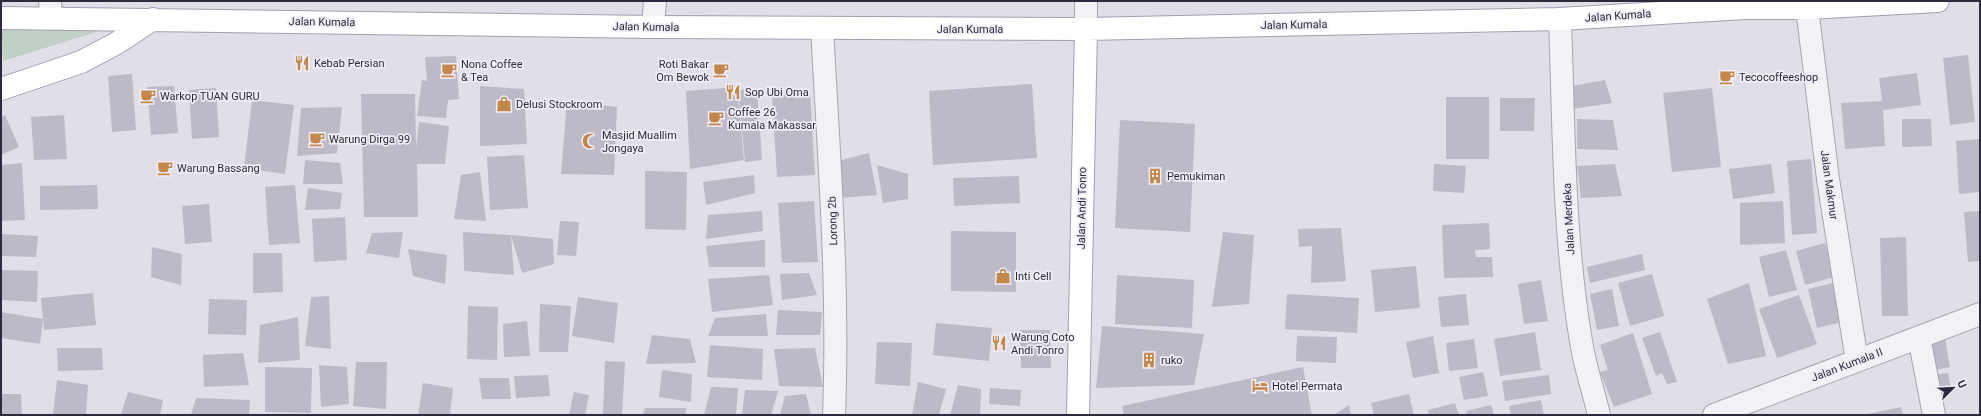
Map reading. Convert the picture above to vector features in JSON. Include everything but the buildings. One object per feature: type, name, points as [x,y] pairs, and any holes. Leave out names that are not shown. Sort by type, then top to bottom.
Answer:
[{"type":"main road","name":"Jalan Kumala","points":[[1,18],[51,10],[153,19],[653,27],[1086,29],[1560,19],[1745,5],[1807,8],[1938,1]]},
{"type":"main road","points":[[1,89],[81,62],[118,43],[153,19]]},
{"type":"main road","name":"Jalan Andi Tonro","points":[[1078,415],[1086,29]]},
{"type":"street","points":[[653,27],[655,1]]},
{"type":"street","name":"Jalan Andi Tonro","points":[[1086,1],[1086,29]]},
{"type":"street","name":"Jalan Makmur","points":[[1807,8],[1828,179],[1857,361]]},
{"type":"street","name":"Jalan Merdeka","points":[[1560,19],[1569,230],[1574,288],[1582,348],[1599,415]]},
{"type":"street","name":"Lorong 2b","points":[[822,28],[833,211],[836,352],[834,415]]},
{"type":"street","name":"Jalan Kumala II","points":[[1714,415],[1980,314]]},
{"type":"street","points":[[1919,336],[1934,415]]},
{"type":"shaded area","points":[[1,21],[106,29],[3,61]]},
{"type":"place","name":"Kebab Persian","points":[[302,63]]},
{"type":"place","name":"Nona Coffee & Tea","points":[[449,70]]},
{"type":"place","name":"Roti Bakar Om Bewok","points":[[721,70]]},
{"type":"place","name":"Tecocoffeeshop","points":[[1727,77]]},
{"type":"place","name":"Sop Ubi Oma","points":[[733,92]]},
{"type":"place","name":"Warkop TUAN GURU","points":[[148,96]]},
{"type":"place","name":"Delusi Stockroom","points":[[504,104]]},
{"type":"place","name":"Coffee 26 Kumala Makassar","points":[[716,118]]},
{"type":"place","name":"Warung Dirga 99","points":[[317,139]]},
{"type":"place","name":"Masjid Muallim Jongaya","points":[[590,141]]},
{"type":"place","name":"Warung Bassang","points":[[165,168]]},
{"type":"place","name":"Pemukiman","points":[[1155,176]]},
{"type":"place","name":"Inti Cell","points":[[1003,276]]},
{"type":"place","name":"Warung Coto Andi Tonro","points":[[999,343]]},
{"type":"place","name":"ruko","points":[[1149,360]]},
{"type":"place","name":"Hotel Permata","points":[[1260,386]]}]
